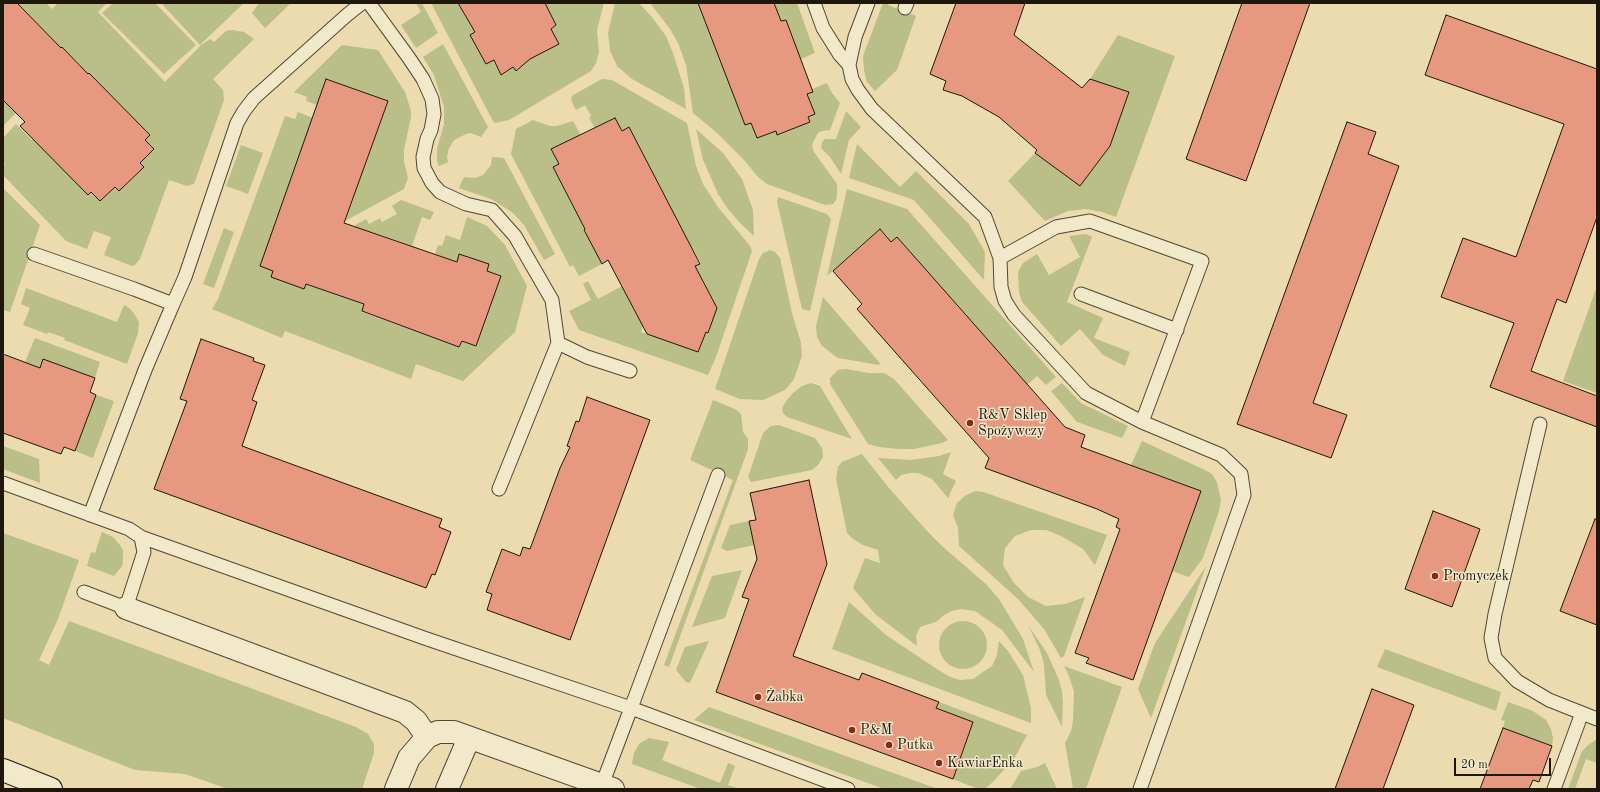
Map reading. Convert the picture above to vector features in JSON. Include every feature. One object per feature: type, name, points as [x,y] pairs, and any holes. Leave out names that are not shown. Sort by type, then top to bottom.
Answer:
[{"type":"street","points":[[126,608],[405,712],[416,721],[427,737]]},
{"type":"street","points":[[396,789],[409,758],[427,737],[438,732],[454,732],[608,787]]},
{"type":"street","points":[[447,789],[469,738]]},
{"type":"street","points":[[3,770],[51,789]]},
{"type":"lane","points":[[90,515],[144,370],[185,277],[237,123],[254,98],[347,14],[362,3]]},
{"type":"lane","points":[[369,3],[423,79],[432,99],[434,114],[423,157],[424,168],[432,183],[440,192],[450,197],[466,204],[492,210],[515,236],[552,300],[558,343],[499,489]]},
{"type":"lane","points":[[814,3],[822,28],[840,55],[849,65]]},
{"type":"lane","points":[[868,3],[855,37],[849,65],[852,79],[872,109],[985,217],[1000,258],[1001,287],[1005,301],[1014,315],[1086,393],[1142,422],[1221,455],[1240,474],[1244,495],[1140,789]]},
{"type":"lane","points":[[1000,258],[1056,228],[1090,221],[1202,261],[1142,422]]},
{"type":"lane","points":[[34,254],[173,304]]},
{"type":"lane","points":[[1080,294],[1177,330]]},
{"type":"lane","points":[[558,343],[588,356],[630,371]]},
{"type":"lane","points":[[1540,424],[1495,614],[1491,638],[1495,658],[1517,681],[1549,700],[1597,719]]},
{"type":"lane","points":[[608,787],[631,708],[718,475]]},
{"type":"lane","points":[[3,483],[129,529],[141,537],[420,636],[631,708],[848,789]]},
{"type":"lane","points":[[84,592],[126,608],[144,552],[141,537]]},
{"type":"lane","points":[[1554,789],[1582,713]]},
{"type":"green space","points":[[17,3],[46,3],[52,9],[58,3],[107,3],[98,12],[165,82],[201,45],[210,39],[214,42],[226,31],[232,30],[244,32],[254,39],[213,79],[223,90],[224,100],[194,184],[187,186],[169,180],[140,259],[135,265],[132,266],[104,255],[111,237],[94,231],[87,249],[66,241],[3,175],[3,167],[5,164],[3,162],[3,138],[16,124],[32,140],[35,137],[91,192],[115,187],[120,190],[144,167],[140,163],[154,149],[145,140],[149,135],[89,73],[83,78],[78,63],[62,47],[58,52],[37,24]]},
{"type":"green space","points":[[113,3],[155,3],[196,45],[164,74],[102,13]]},
{"type":"green space","points":[[161,3],[244,3],[200,45]]},
{"type":"green space","points":[[259,3],[291,3],[265,28],[252,13]]},
{"type":"green space","points":[[416,3],[422,3],[438,33],[416,48],[401,25],[421,12]]},
{"type":"green space","points":[[431,3],[458,3],[475,32],[470,35],[486,64],[494,60],[501,75],[513,67],[516,71],[530,59],[551,29],[556,25],[548,9],[537,3],[604,3],[597,30],[599,52],[596,63],[591,71],[509,120],[494,123]]},
{"type":"green space","points":[[615,3],[639,3],[666,36],[684,88],[686,109],[632,79],[617,66],[610,51],[608,33]]},
{"type":"green space","points":[[650,3],[698,3],[745,125],[751,123],[757,138],[776,131],[778,135],[810,122],[808,117],[815,114],[807,94],[813,92],[812,89],[827,83],[832,93],[840,103],[830,130],[818,133],[812,146],[814,152],[837,184],[837,196],[833,204],[825,205],[767,184],[758,177],[744,160],[717,133],[693,113],[686,65],[678,43],[670,29]]},
{"type":"green space","points":[[774,3],[797,3],[815,53],[794,62],[797,49],[786,20],[781,21]]},
{"type":"green space","points":[[883,3],[888,3],[888,5],[916,16],[897,70],[875,91],[867,82],[863,56]]},
{"type":"green space","points":[[1118,35],[1175,56],[1116,217],[1102,212],[1085,209],[1068,211],[1045,221],[1008,181],[1035,153],[1081,185],[1110,146],[1129,92],[1090,79]]},
{"type":"green space","points":[[443,44],[488,127],[481,137],[471,133],[454,140],[449,148],[447,157],[448,162],[439,166],[437,161],[437,149],[444,124],[444,107],[434,75],[423,57]]},
{"type":"green space","points":[[342,45],[378,50],[405,92],[411,111],[404,150],[404,162],[408,178],[404,189],[345,221],[354,197],[348,194],[358,167],[364,169],[388,101],[327,79],[317,105],[306,101],[307,97],[294,92]]},
{"type":"green space","points":[[602,79],[612,80],[687,123],[696,166],[703,184],[718,207],[750,246],[752,251],[716,357],[708,375],[579,330],[569,311],[591,300],[583,284],[588,281],[598,299],[622,286],[643,326],[641,332],[698,352],[706,332],[709,333],[716,306],[695,266],[701,263],[693,249],[686,252],[649,166],[629,128],[622,131],[615,118],[595,128],[589,118],[591,116],[585,105],[576,110],[571,98],[573,95]]},
{"type":"green space","points":[[3,100],[16,113],[3,126]]},
{"type":"green space","points":[[846,111],[861,127],[849,140],[841,174],[830,157],[821,148],[822,142],[825,139],[836,139]]},
{"type":"green space","points":[[298,112],[313,118],[271,277],[304,289],[306,284],[364,304],[362,312],[459,347],[462,341],[476,346],[501,276],[487,271],[489,264],[460,254],[457,262],[435,254],[438,245],[442,246],[446,235],[460,240],[467,217],[487,226],[505,245],[527,286],[515,332],[463,381],[416,364],[411,379],[285,331],[282,338],[212,309],[218,299],[285,116],[295,119]]},
{"type":"green space","points":[[533,120],[550,126],[557,126],[573,121],[582,137],[575,141],[573,138],[551,150],[559,164],[553,167],[573,206],[591,225],[584,230],[602,264],[579,276],[573,265],[570,267],[511,154],[516,129]]},
{"type":"green space","points":[[696,129],[723,153],[742,179],[753,210],[754,236],[728,209],[718,194],[703,160]]},
{"type":"green space","points":[[857,144],[900,187],[916,171],[969,224],[985,252],[984,280],[914,200],[849,178]]},
{"type":"green space","points":[[241,145],[263,153],[248,194],[226,186]]},
{"type":"green space","points":[[492,157],[504,158],[555,254],[544,260],[524,225],[512,212],[491,199],[459,188],[464,177],[475,178],[483,175],[491,165]]},
{"type":"green space","points":[[3,188],[40,225],[10,312],[3,310]]},
{"type":"green space","points":[[847,189],[907,209],[1056,377],[1046,385],[1037,376],[1027,385],[897,237],[891,242],[880,229],[827,276]]},
{"type":"green space","points":[[778,197],[827,214],[831,219],[810,311],[802,309],[777,202]]},
{"type":"green space","points":[[401,200],[434,212],[430,220],[422,217],[412,246],[372,232],[353,231],[355,225],[366,219],[369,224],[380,218],[382,222],[397,214],[392,206]]},
{"type":"green space","points":[[224,228],[234,232],[214,288],[203,284]]},
{"type":"green space","points":[[1086,234],[1092,237],[1067,302],[1103,318],[1094,338],[1130,352],[1125,366],[1103,355],[1080,329],[1061,346],[1022,302],[1019,292],[1018,272],[1023,263],[1037,254],[1049,275],[1080,257],[1069,236]]},
{"type":"green space","points":[[770,250],[775,252],[780,258],[792,313],[801,343],[802,356],[794,379],[785,390],[763,400],[740,399],[715,389],[759,259],[763,253]]},
{"type":"green space","points":[[1597,286],[1597,393],[1563,381]]},
{"type":"green space","points":[[26,288],[117,322],[124,305],[128,307],[139,322],[138,333],[127,364],[64,340],[65,338],[48,332],[47,334],[23,325],[30,308],[21,304]]},
{"type":"green space","points":[[823,297],[880,363],[879,365],[838,358],[822,346],[817,337],[816,326]]},
{"type":"green space","points":[[35,338],[100,362],[95,378],[43,360],[40,368],[25,362]]},
{"type":"green space","points":[[846,369],[869,373],[884,373],[894,379],[948,440],[942,443],[914,449],[879,447],[868,444],[830,384],[830,378],[838,370]]},
{"type":"green space","points":[[811,383],[820,386],[852,439],[787,417],[783,413],[782,408],[793,393],[802,386]]},
{"type":"green space","points":[[1062,383],[1081,403],[1128,426],[1122,438],[1077,422],[1051,391]]},
{"type":"green space","points":[[96,395],[114,401],[93,458],[75,451]]},
{"type":"green space","points":[[713,400],[735,409],[741,414],[743,432],[748,439],[748,449],[669,667],[664,665],[733,480],[690,460]]},
{"type":"green space","points":[[779,425],[815,438],[822,448],[823,457],[818,465],[812,470],[751,482],[748,477],[763,433],[771,426]]},
{"type":"green space","points":[[1142,441],[1205,470],[1212,474],[1217,482],[1221,500],[1219,511],[1203,558],[1189,577],[1172,571],[1201,491],[1131,465]]},
{"type":"green space","points":[[3,446],[39,459],[40,483],[3,469]]},
{"type":"green space","points":[[951,452],[943,474],[956,481],[948,498],[932,479],[918,473],[901,475],[896,480],[878,458],[911,460],[939,456]]},
{"type":"green space","points":[[862,454],[889,488],[928,532],[987,585],[999,599],[1023,639],[1034,672],[1002,630],[975,611],[961,609],[952,611],[944,615],[936,622],[920,627],[916,636],[917,646],[875,614],[853,588],[865,558],[880,563],[878,550],[863,545],[847,533],[836,479],[838,467],[842,462]]},
{"type":"green space","points":[[976,491],[983,492],[1107,535],[1095,565],[1083,549],[1061,536],[1046,530],[1031,530],[1015,536],[1005,548],[1003,565],[1014,583],[1028,597],[1046,606],[1065,604],[1085,597],[1064,656],[1061,658],[1044,629],[1018,599],[959,546],[958,528],[953,515],[957,503],[966,495]]},
{"type":"green space","points":[[749,521],[754,545],[727,551],[721,548],[730,525]]},
{"type":"green space","points":[[102,532],[113,537],[123,550],[122,566],[114,576],[87,566],[91,552],[95,553]]},
{"type":"green space","points":[[3,533],[79,560],[58,619],[39,660],[49,665],[69,621],[356,727],[368,734],[374,744],[374,753],[362,789],[228,789],[185,774],[135,770],[3,718]]},
{"type":"green space","points":[[1206,566],[1151,718],[1138,689],[1155,643]]},
{"type":"green space","points":[[742,570],[725,618],[692,627],[712,576]]},
{"type":"green space","points":[[849,602],[886,635],[940,671],[950,677],[960,680],[973,679],[992,666],[997,655],[999,641],[1008,651],[1023,675],[1031,708],[1031,723],[832,649]]},
{"type":"green space","points":[[958,621],[968,621],[980,628],[987,640],[987,650],[980,662],[968,669],[958,669],[950,665],[943,658],[939,650],[939,640],[943,632],[950,625]]},
{"type":"green space","points":[[1028,625],[1047,653],[1059,680],[1063,702],[1062,727],[1046,695],[1044,664],[1040,650]]},
{"type":"green space","points":[[709,641],[690,683],[686,682],[676,670],[685,647]]},
{"type":"green space","points":[[1385,649],[1501,692],[1496,711],[1377,667]]},
{"type":"green space","points":[[1064,666],[1122,687],[1086,789],[1073,789],[1065,743],[1071,731],[1073,721],[1074,692]]},
{"type":"green space","points":[[939,702],[1027,735],[1015,757],[985,789],[978,789],[953,779],[973,722],[936,708]]},
{"type":"green space","points":[[1508,702],[1533,711],[1546,720],[1551,729],[1553,738],[1552,746],[1503,728],[1505,721],[1501,720]]},
{"type":"green space","points":[[709,707],[938,789],[884,789],[694,720]]},
{"type":"green space","points":[[649,738],[669,742],[662,760],[720,783],[728,763],[735,766],[728,785],[739,789],[701,789],[632,764],[634,753],[639,744]]},
{"type":"green space","points":[[1597,739],[1597,763],[1586,759],[1575,789],[1568,789],[1582,751]]},
{"type":"green space","points":[[1045,763],[1057,789],[1010,789],[1021,771],[1037,767]]},
{"type":"building","points":[[3,3],[17,3],[150,135],[145,140],[154,149],[140,163],[144,167],[119,191],[115,187],[100,201],[91,192],[88,195],[20,126],[25,122],[3,100]]},
{"type":"building","points":[[458,3],[545,3],[556,25],[551,29],[559,44],[530,59],[516,71],[513,67],[501,75],[494,60],[486,64],[470,35],[475,32]]},
{"type":"building","points":[[698,3],[774,3],[781,21],[786,20],[813,92],[807,94],[815,114],[808,117],[810,122],[777,135],[776,131],[757,138],[751,123],[745,125]]},
{"type":"building","points":[[956,3],[1025,3],[1014,35],[1082,88],[1090,79],[1129,92],[1110,146],[1080,186],[1035,153],[1037,150],[999,117],[962,96],[943,90],[946,81],[930,74]]},
{"type":"building","points":[[1242,3],[1310,3],[1246,181],[1186,159]]},
{"type":"building","points":[[1446,15],[1597,69],[1597,217],[1566,303],[1557,299],[1531,371],[1597,396],[1597,427],[1490,387],[1514,323],[1441,297],[1463,238],[1516,257],[1564,124],[1425,75]]},
{"type":"building","points":[[326,79],[388,101],[344,223],[457,262],[459,254],[489,264],[487,271],[501,276],[476,346],[462,341],[459,347],[362,311],[364,304],[306,284],[304,289],[271,277],[273,271],[260,266]]},
{"type":"building","points":[[615,118],[622,131],[629,127],[700,264],[695,266],[717,308],[708,333],[706,332],[698,352],[647,334],[608,260],[602,264],[553,167],[559,164],[551,149]]},
{"type":"building","points":[[1347,122],[1376,132],[1368,154],[1399,166],[1313,403],[1347,415],[1331,458],[1237,424]]},
{"type":"building","points":[[880,229],[891,242],[897,237],[1065,427],[1085,435],[1081,447],[1201,491],[1133,680],[1086,663],[1089,658],[1075,653],[1120,529],[1116,527],[1119,519],[1097,509],[985,468],[989,458],[857,309],[862,304],[833,271]]},
{"type":"building","points":[[201,339],[254,358],[253,361],[265,365],[252,400],[257,402],[242,446],[442,519],[439,527],[451,532],[435,575],[432,574],[426,588],[154,489],[187,401],[180,399]]},
{"type":"building","points":[[3,354],[40,368],[43,359],[95,378],[90,392],[96,395],[75,451],[64,447],[61,454],[3,433]]},
{"type":"building","points":[[587,397],[650,420],[570,640],[487,610],[492,594],[486,592],[502,549],[520,556],[523,547],[530,549],[560,468],[570,447],[567,446],[576,421],[579,422]]},
{"type":"building","points":[[809,480],[827,564],[793,656],[859,680],[862,673],[939,702],[936,708],[973,722],[953,779],[716,692],[749,599],[742,597],[757,559],[749,521],[756,520],[750,493]]},
{"type":"building","points":[[1433,511],[1480,529],[1452,607],[1405,589]]},
{"type":"building","points":[[1595,519],[1597,520],[1597,625],[1560,611]]},
{"type":"building","points":[[1372,689],[1414,705],[1383,789],[1335,789]]},
{"type":"building","points":[[1503,728],[1552,746],[1539,782],[1533,780],[1529,789],[1480,789]]},
{"type":"place","name":"R&V Sklep Spożywczy","points":[[970,423]]},
{"type":"place","name":"Promyczek","points":[[1435,576]]},
{"type":"place","name":"Żabka","points":[[758,697]]},
{"type":"place","name":"P&M","points":[[852,730]]},
{"type":"place","name":"Putka","points":[[889,745]]},
{"type":"place","name":"KawiarEnka","points":[[939,763]]}]
